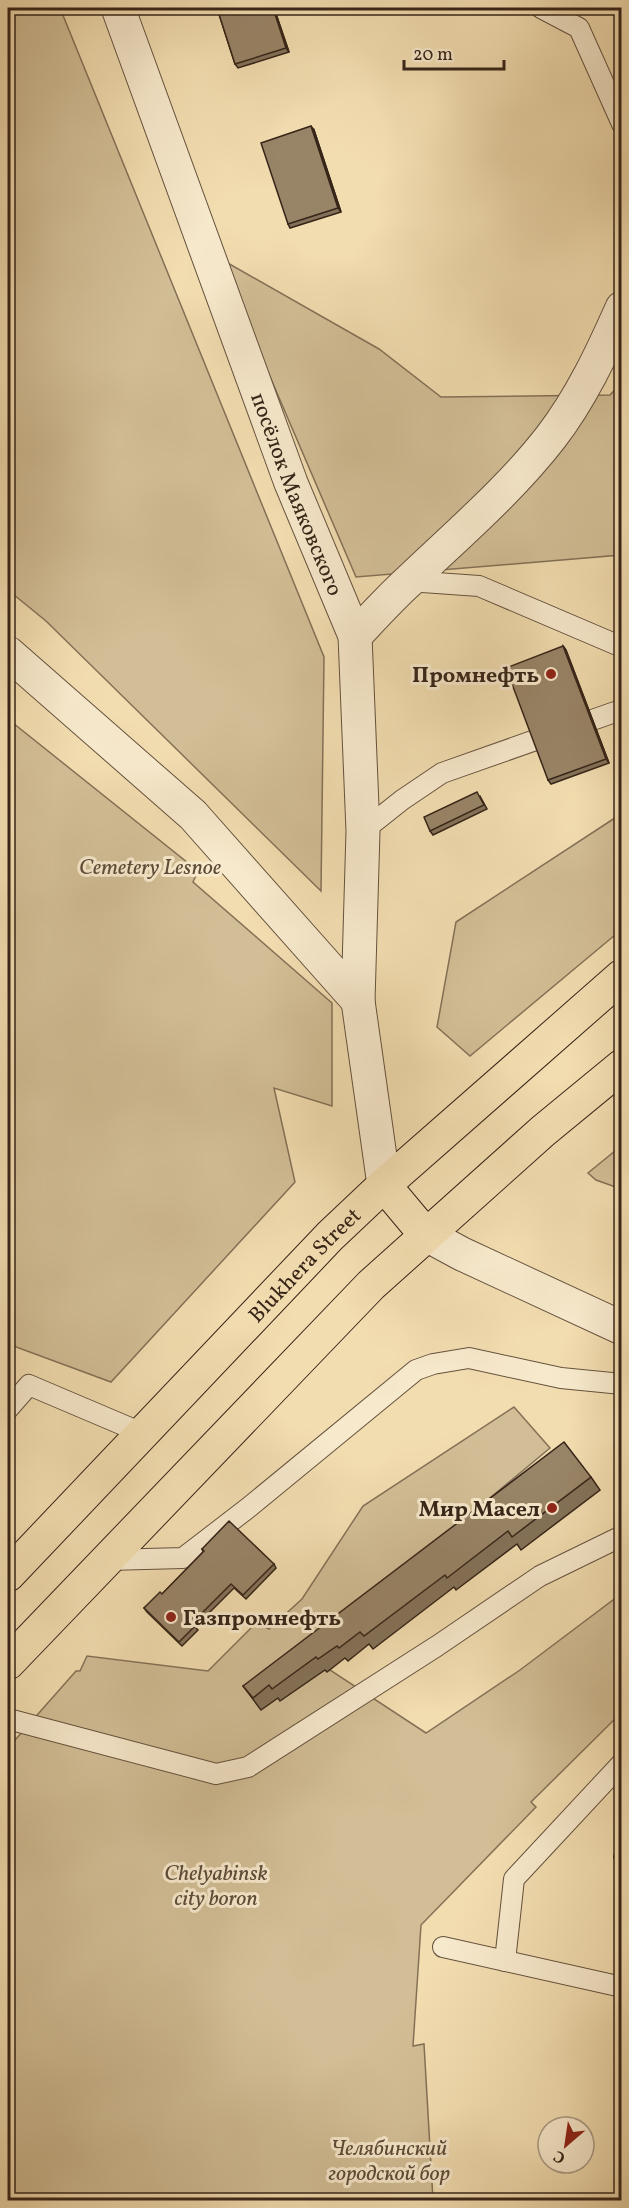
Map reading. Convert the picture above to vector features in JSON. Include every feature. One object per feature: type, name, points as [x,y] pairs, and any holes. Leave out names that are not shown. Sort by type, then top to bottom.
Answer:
[{"type":"main road","name":"Blukhera Street","points":[[8,1575],[330,1236],[384,1185],[621,976]]},
{"type":"main road","points":[[8,1663],[371,1285],[425,1234],[621,1066]]},
{"type":"main road","points":[[384,1185],[425,1234]]},
{"type":"street","name":"посёлок Маяковского","points":[[118,8],[291,483],[355,636],[363,831],[358,1000],[384,1185]]},
{"type":"street","points":[[355,636],[408,581],[490,505],[551,437],[580,394],[606,344],[621,308]]},
{"type":"street","points":[[8,653],[193,815],[358,1000]]},
{"type":"street","points":[[425,1234],[462,1254],[621,1328]]},
{"type":"lane","points":[[541,8],[579,28],[621,124]]},
{"type":"lane","points":[[408,581],[479,586],[621,647]]},
{"type":"lane","points":[[363,831],[402,800],[442,773],[615,712],[621,714]]},
{"type":"lane","points":[[108,1560],[183,1558],[248,1508],[416,1370],[433,1364],[469,1358],[561,1378],[621,1384]]},
{"type":"lane","points":[[8,1409],[29,1385],[142,1433]]},
{"type":"lane","points":[[8,1719],[216,1774],[248,1767],[437,1646],[540,1576],[621,1536]]},
{"type":"lane","points":[[505,1961],[514,1879],[621,1763]]},
{"type":"lane","points":[[443,1947],[621,1987]]},
{"type":"green space","points":[[8,8],[60,8],[324,657],[321,891],[46,621],[8,590]]},
{"type":"green space","points":[[219,258],[379,349],[441,397],[610,395],[621,383],[621,555],[356,577]]},
{"type":"green space","name":"Cemetery Lesnoe","points":[[8,719],[198,871],[193,882],[332,1003],[332,1106],[274,1088],[295,1182],[111,1382],[8,1344]]},
{"type":"green space","points":[[621,814],[621,930],[470,1056],[437,1027],[456,922]]},
{"type":"green space","points":[[621,1146],[621,1189],[596,1180],[588,1173]]},
{"type":"green space","name":"Chelyabinsk city boron","points":[[514,1407],[550,1448],[304,1653],[426,1733],[520,1670],[621,1594],[621,1713],[531,1802],[536,1807],[421,1925],[413,2046],[424,2044],[433,2200],[8,2200],[8,1748],[76,1671],[80,1671],[87,1656],[208,1671],[257,1622],[269,1629],[302,1599],[363,1506]]},
{"type":"building","points":[[217,8],[273,8],[286,48],[235,64]]},
{"type":"building","points":[[311,126],[338,208],[288,224],[261,143]]},
{"type":"building","points":[[563,646],[606,759],[548,780],[506,668]]},
{"type":"building","points":[[477,792],[484,805],[430,831],[424,817]]},
{"type":"building","points":[[564,1442],[591,1477],[512,1537],[508,1531],[447,1578],[445,1575],[364,1636],[360,1632],[339,1648],[337,1646],[318,1659],[316,1657],[272,1689],[269,1685],[253,1698],[243,1686]]},
{"type":"building","points":[[229,1521],[274,1564],[243,1595],[231,1584],[192,1623],[195,1626],[179,1642],[144,1608],[160,1592],[162,1594],[204,1551],[202,1549]]},
{"type":"building","points":[[621,1808],[621,1859],[614,1858]]},
{"type":"place","name":"Промнефть","points":[[551,674]]},
{"type":"place","name":"Мир Масел","points":[[552,1508]]},
{"type":"place","name":"Газпромнефть","points":[[171,1617]]},
{"type":"park label","name":"Челябинский городской бор","points":[[389,2160]]}]
